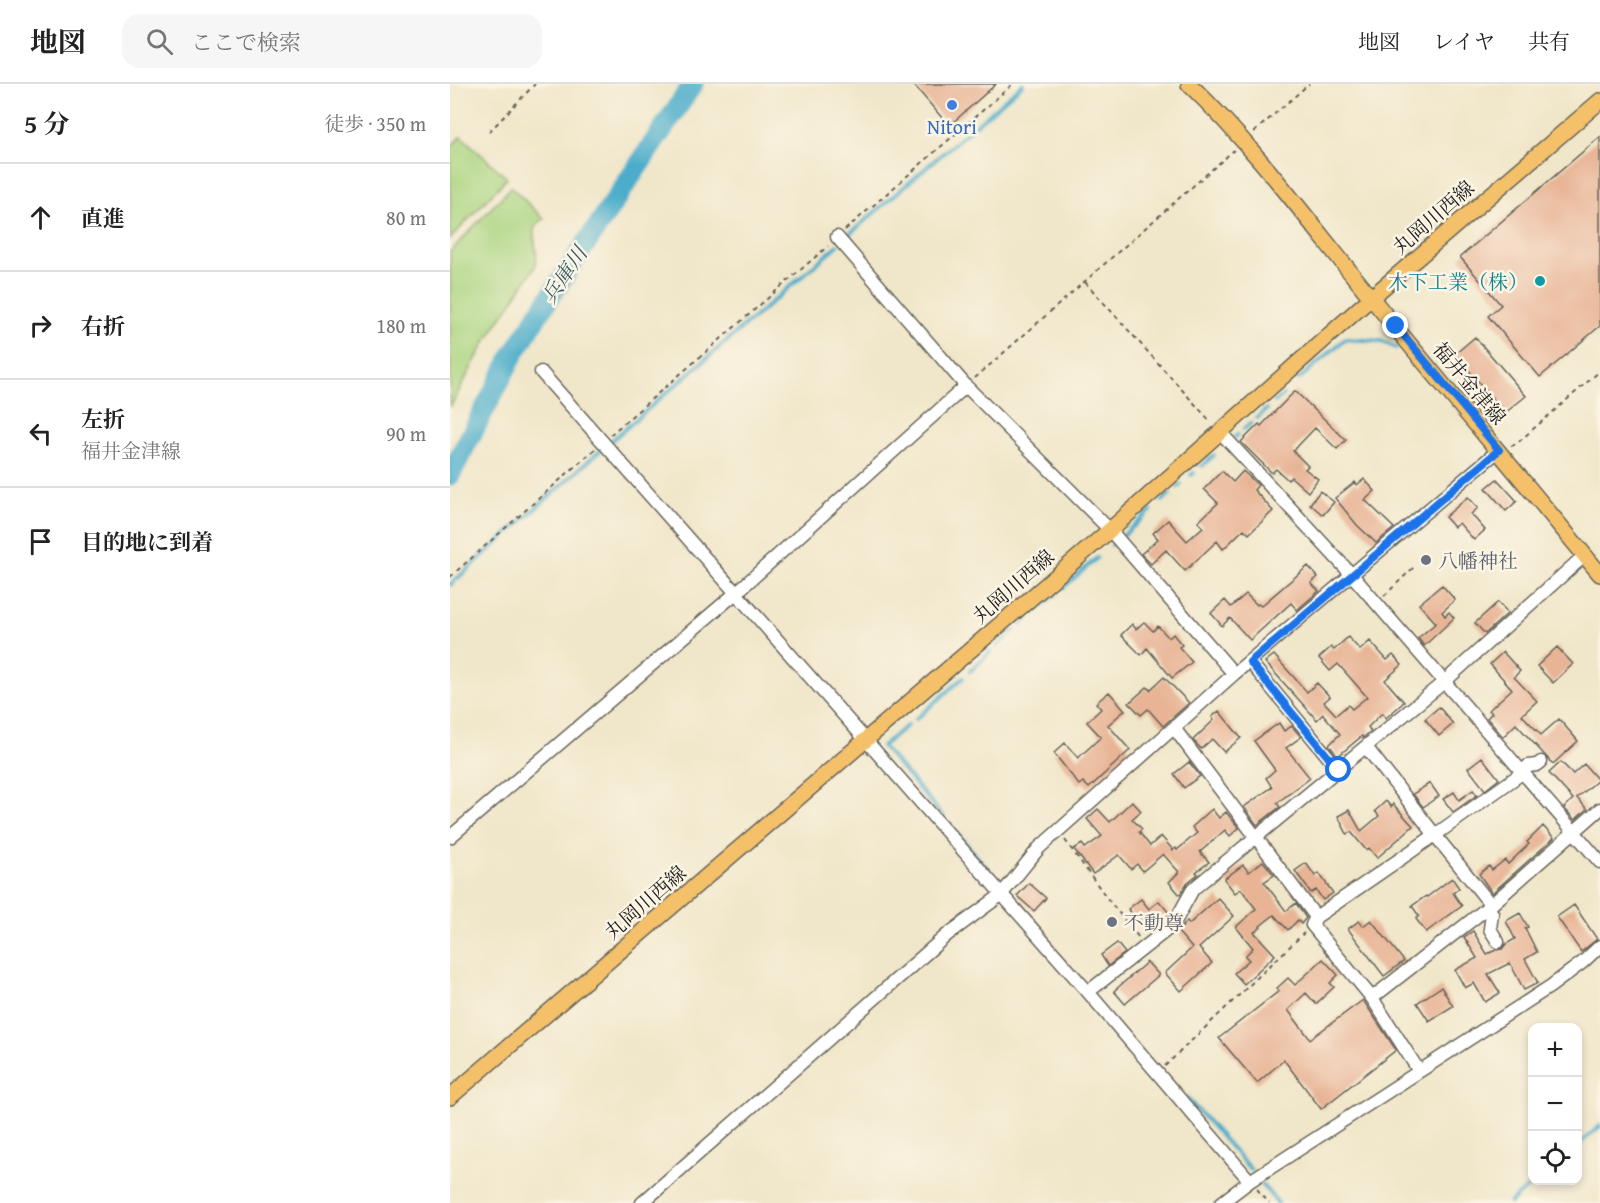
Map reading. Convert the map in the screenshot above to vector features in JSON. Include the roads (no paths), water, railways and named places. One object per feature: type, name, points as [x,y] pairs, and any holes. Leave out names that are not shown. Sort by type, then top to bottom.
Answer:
[{"type":"main road","name":"福井金津線","points":[[1189,84],[1244,141],[1600,574]]},
{"type":"main road","name":"丸岡川西線","points":[[450,1097],[1110,530],[1372,297],[1600,101]]},
{"type":"street","points":[[837,237],[966,386],[1110,530],[1234,674]]},
{"type":"street","points":[[541,372],[1088,992],[1250,1181]]},
{"type":"street","points":[[450,837],[737,592],[966,386]]},
{"type":"street","points":[[1221,433],[1376,603],[1600,862]]},
{"type":"street","points":[[642,1203],[947,935],[1001,895],[1040,848],[1234,674],[1499,450]]},
{"type":"street","points":[[1088,992],[1173,925],[1193,889],[1444,682],[1585,555]]},
{"type":"street","points":[[1250,662],[1339,770]]},
{"type":"street","points":[[1174,728],[1372,998],[1419,1071]]},
{"type":"street","points":[[1366,747],[1488,907],[1492,913],[1490,929],[1498,942]]},
{"type":"street","points":[[1314,921],[1522,773],[1528,766],[1541,762]]},
{"type":"street","points":[[1372,998],[1488,907],[1600,809]]},
{"type":"street","points":[[1221,1203],[1250,1181],[1551,986],[1600,946]]},
{"type":"waterway","name":"兵庫川","points":[[450,475],[513,355],[693,84]]},
{"type":"waterway","points":[[846,237],[1023,84]]},
{"type":"waterway","points":[[611,441],[838,245]]},
{"type":"waterway","points":[[1299,379],[1345,339],[1381,341],[1396,348]]},
{"type":"waterway","points":[[1275,402],[1283,395]]},
{"type":"waterway","points":[[1257,418],[1267,409]]},
{"type":"waterway","points":[[1244,429],[1251,423]]},
{"type":"waterway","points":[[1235,437],[1238,434]]},
{"type":"waterway","points":[[450,585],[602,449]]},
{"type":"waterway","points":[[1202,466],[1214,455]]},
{"type":"waterway","points":[[1178,487],[1181,484]]},
{"type":"waterway","points":[[1162,501],[1170,494]]},
{"type":"waterway","points":[[1112,545],[1151,511]]},
{"type":"waterway","points":[[1063,588],[1097,558]]},
{"type":"waterway","points":[[1034,613],[1056,594]]},
{"type":"waterway","points":[[1021,625],[1029,617]]},
{"type":"waterway","points":[[997,646],[1015,630]]},
{"type":"waterway","points":[[970,671],[990,652]]},
{"type":"waterway","points":[[916,719],[963,678]]},
{"type":"waterway","points":[[908,725],[882,746],[943,816]]},
{"type":"waterway","points":[[947,822],[999,882]]},
{"type":"waterway","points":[[1186,1097],[1251,1170]]},
{"type":"waterway","points":[[1582,1142],[1600,1126]]},
{"type":"waterway","points":[[1261,1184],[1278,1203]]},
{"type":"waterway","points":[[1510,1203],[1530,1185]]},
{"type":"place","name":"Nitori","points":[[952,105]]},
{"type":"place","name":"木下工業（株）","points":[[1540,281]]},
{"type":"place","name":"八幡神社","points":[[1426,560]]},
{"type":"place","name":"不動尊","points":[[1112,922]]}]
